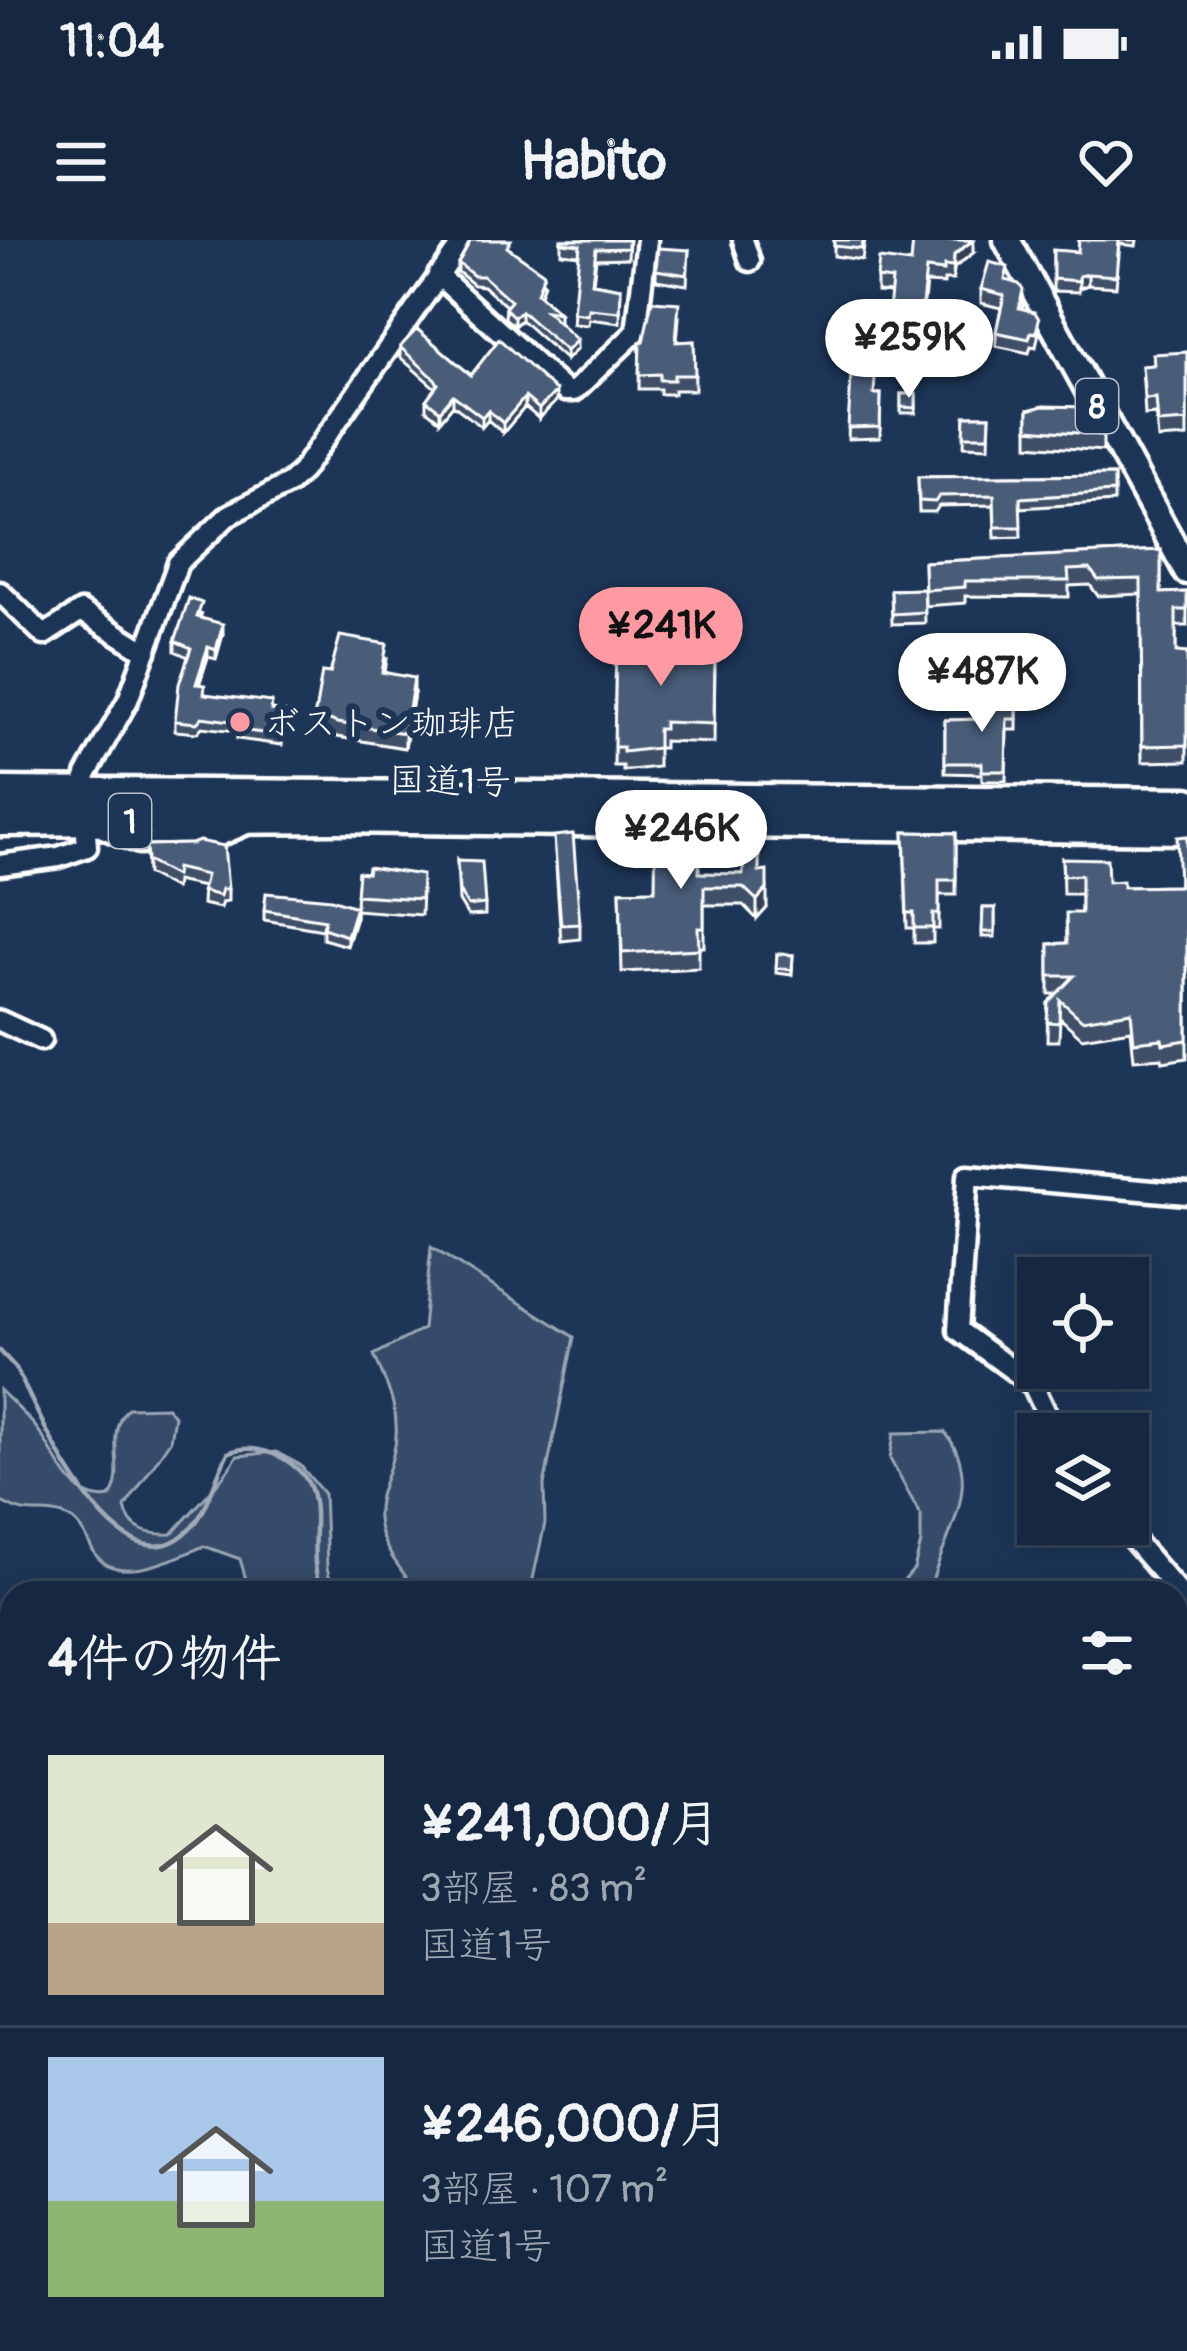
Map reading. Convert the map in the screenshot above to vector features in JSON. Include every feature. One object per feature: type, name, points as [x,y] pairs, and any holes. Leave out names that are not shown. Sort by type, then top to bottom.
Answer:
[{"type":"highway","name":"国道1号","points":[[0,793],[84,821],[638,811],[1035,815],[1187,828]]},
{"type":"highway","name":"国道1号","points":[[1035,815],[1187,804]]},
{"type":"highway","name":"国道1号","points":[[0,820],[638,811]]},
{"type":"main road","name":"8","points":[[1007,240],[1187,571]]},
{"type":"street","points":[[0,865],[59,857],[84,821],[86,775],[128,700],[178,563],[230,515],[290,483],[302,471],[464,240]]},
{"type":"street","points":[[438,275],[565,392],[574,392],[636,332],[647,240]]},
{"type":"street","points":[[743,240],[750,261]]},
{"type":"street","points":[[0,592],[44,635],[81,611],[146,652]]},
{"type":"street","points":[[84,821],[139,843],[212,839],[260,819]]},
{"type":"street","points":[[0,1022],[40,1040]]},
{"type":"street","points":[[1047,1413],[1034,1385],[958,1330],[968,1175],[1187,1194]]},
{"type":"street","points":[[1138,1545],[1169,1581]]},
{"type":"shaded area","points":[[431,1247],[574,1337],[544,1485],[545,1523],[533,1581],[409,1581],[383,1539],[379,1502],[396,1428],[389,1391],[374,1355],[423,1329]]},
{"type":"shaded area","points":[[0,1390],[35,1426],[74,1485],[96,1497],[110,1497],[115,1486],[120,1418],[128,1408],[167,1407],[174,1416],[170,1441],[125,1507],[131,1522],[149,1532],[172,1534],[237,1456],[276,1452],[300,1465],[324,1494],[331,1581],[246,1581],[240,1559],[204,1546],[145,1567],[114,1568],[102,1561],[69,1517],[27,1512],[0,1501]]},
{"type":"shaded area","points":[[945,1432],[957,1452],[962,1492],[932,1581],[904,1581],[914,1569],[921,1543],[921,1516],[890,1459],[894,1433]]},
{"type":"building","points":[[471,240],[511,240],[507,247],[544,273],[537,293],[559,313],[546,311],[577,340],[566,351],[521,311],[514,317],[505,308],[511,301],[483,276],[474,276],[458,263]]},
{"type":"building","points":[[561,240],[628,240],[628,248],[596,249],[592,283],[621,288],[620,312],[589,309],[588,315],[573,313],[580,245]]},
{"type":"building","points":[[834,240],[863,240],[862,249],[834,246]]},
{"type":"building","points":[[913,240],[973,240],[954,255],[953,267],[926,269],[921,314],[889,311],[892,280],[877,278],[879,259],[911,263]]},
{"type":"building","points":[[1079,240],[1119,240],[1116,276],[1053,279],[1053,250],[1078,252]]},
{"type":"building","points":[[658,248],[689,250],[687,275],[656,270]]},
{"type":"building","points":[[989,262],[1008,267],[1005,280],[1023,290],[1019,308],[1035,312],[1039,319],[1029,339],[996,332],[1004,295],[981,289]]},
{"type":"building","points":[[652,301],[679,303],[676,342],[694,341],[695,375],[660,380],[660,374],[639,375],[640,342]]},
{"type":"building","points":[[417,329],[471,375],[499,339],[556,391],[539,409],[525,397],[503,423],[488,410],[482,417],[453,395],[440,411],[426,400],[438,384],[435,379],[400,347]]},
{"type":"building","points":[[1187,352],[1187,421],[1158,423],[1156,398],[1145,399],[1142,366],[1154,365],[1153,354]]},
{"type":"building","points":[[851,377],[875,377],[874,394],[881,394],[880,427],[848,428]]},
{"type":"building","points":[[901,394],[916,394],[916,408],[901,407]]},
{"type":"building","points":[[1088,407],[1103,435],[1028,429],[1028,410]]},
{"type":"building","points":[[965,416],[990,416],[989,436],[964,436]]},
{"type":"building","points":[[1114,475],[1114,492],[1020,498],[1021,527],[995,527],[994,495],[919,501],[918,477]]},
{"type":"building","points":[[1161,550],[1161,593],[1187,592],[1187,610],[1176,610],[1176,652],[1187,653],[1187,745],[1142,746],[1141,579],[1098,580],[1090,569],[1068,570],[1069,581],[965,581],[965,587],[925,590],[924,562]]},
{"type":"building","points":[[924,589],[925,612],[892,614],[891,590]]},
{"type":"building","points":[[189,598],[202,603],[197,617],[223,624],[216,650],[208,647],[196,684],[205,685],[204,694],[272,702],[271,710],[285,712],[282,735],[237,730],[238,722],[202,717],[197,723],[175,721],[179,684],[191,648],[175,641]]},
{"type":"building","points":[[340,636],[387,644],[382,672],[414,678],[405,733],[337,723],[315,713],[322,672],[330,673]]},
{"type":"building","points":[[616,641],[703,642],[715,652],[714,724],[664,722],[664,729],[658,729],[658,748],[623,752],[623,747],[614,747]]},
{"type":"building","points":[[983,695],[1017,695],[1017,719],[1007,719],[1006,771],[982,771],[982,763],[945,763],[945,720],[983,719]]},
{"type":"building","points":[[656,823],[699,823],[699,873],[743,874],[743,833],[759,833],[759,872],[767,871],[767,889],[757,900],[743,887],[704,887],[699,949],[622,953],[620,891],[655,890]]},
{"type":"building","points":[[904,832],[956,833],[956,880],[939,880],[939,914],[933,914],[933,928],[914,928],[914,913],[907,913]]},
{"type":"building","points":[[573,834],[580,924],[561,925],[554,836]]},
{"type":"building","points":[[1187,836],[1187,1040],[1134,1042],[1131,1012],[1082,1020],[1060,1000],[1059,1023],[1047,1022],[1048,1003],[1074,976],[1049,976],[1049,944],[1067,943],[1066,913],[1081,913],[1081,875],[1063,876],[1062,858],[1107,859],[1108,882],[1123,881],[1123,887],[1179,886],[1177,837]]},
{"type":"building","points":[[199,841],[224,846],[228,889],[222,889],[220,896],[202,891],[206,875],[176,868],[175,876],[147,861],[146,845]]},
{"type":"building","points":[[457,861],[482,862],[485,904],[468,906],[459,891]]},
{"type":"building","points":[[368,867],[422,875],[421,899],[356,895],[358,872],[367,873]]},
{"type":"building","points":[[266,893],[331,899],[356,907],[347,936],[323,928],[325,920],[264,910]]},
{"type":"building","points":[[983,908],[995,908],[995,932],[982,932]]},
{"type":"building","points":[[777,954],[793,955],[792,970],[776,968]]},
{"type":"waterway","points":[[0,1351],[16,1368],[86,1495],[111,1524],[137,1542],[164,1545],[192,1527],[228,1453],[256,1449],[294,1466],[307,1480],[313,1497],[318,1581]]},
{"type":"place","name":"ボストン珈琲店","points":[[240,722]]}]
